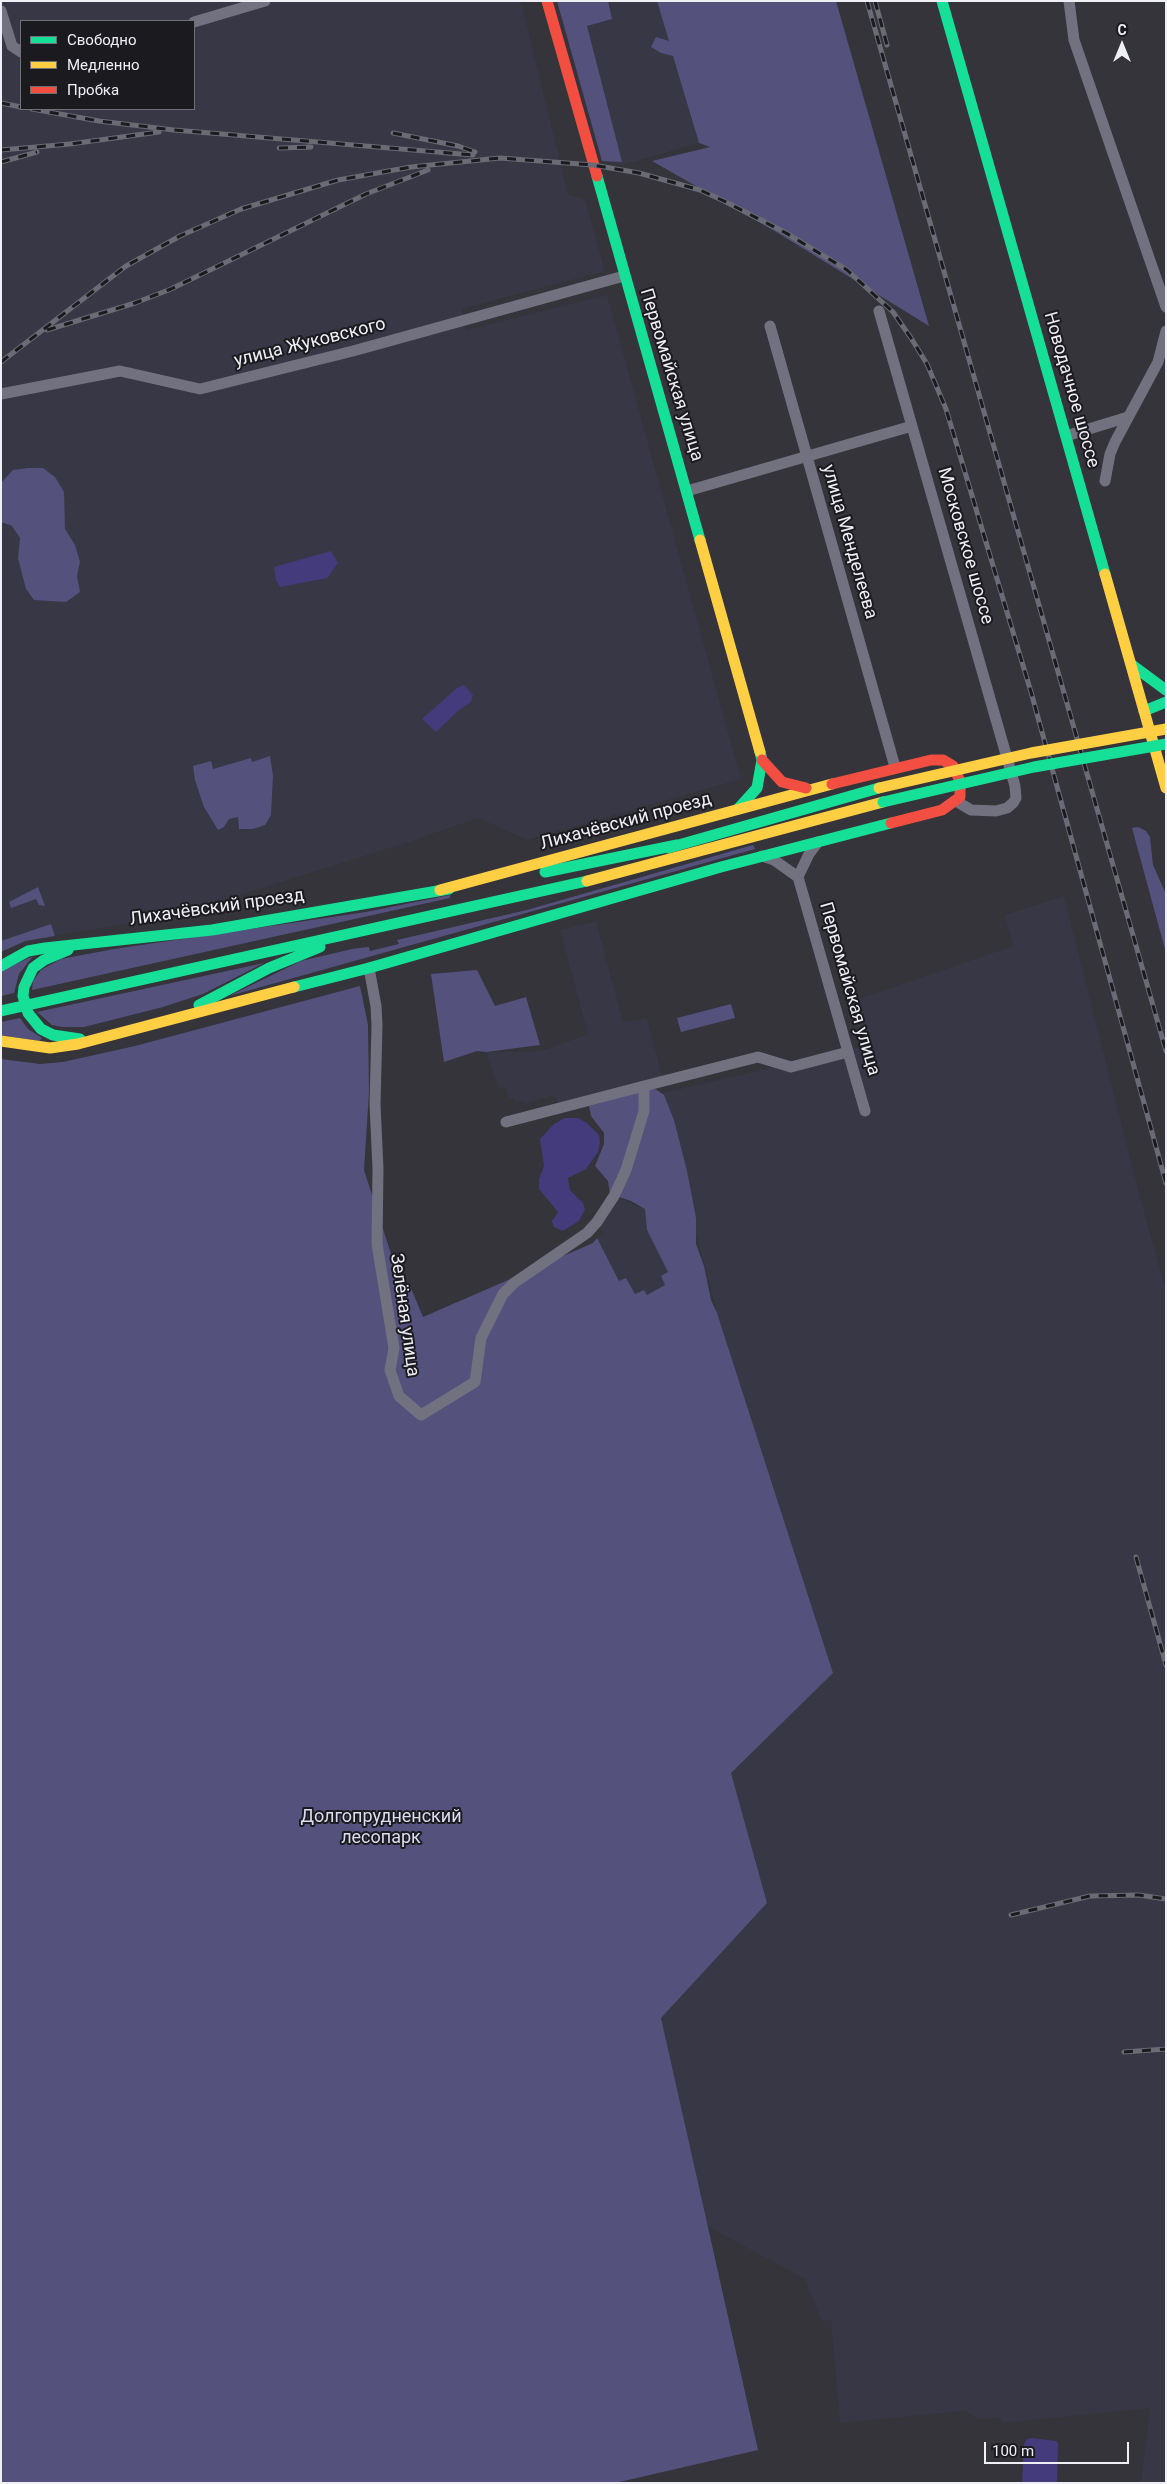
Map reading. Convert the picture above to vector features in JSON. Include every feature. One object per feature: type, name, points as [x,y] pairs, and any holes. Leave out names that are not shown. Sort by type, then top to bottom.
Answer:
[{"type":"main road","name":"Первомайская улица","points":[[547,1],[762,760]]},
{"type":"main road","name":"Новодачное шоссе","points":[[942,1],[1166,788]]},
{"type":"main road","points":[[1132,665],[1166,690]]},
{"type":"main road","points":[[1144,711],[1166,702]]},
{"type":"main road","name":"Лихачёвский проезд","points":[[420,917],[735,830],[878,788],[1031,753],[1166,729]]},
{"type":"main road","name":"Лихачёвский проезд","points":[[1,1011],[420,917],[550,890],[740,842],[883,802],[1034,767],[1166,744]]},
{"type":"main road","points":[[762,760],[782,782],[791,786],[820,787]]},
{"type":"main road","points":[[734,812],[746,802],[757,788],[762,760]]},
{"type":"main road","name":"Лихачёвский проезд","points":[[440,890],[895,767],[931,760],[944,760],[953,766],[958,773],[961,789],[956,801]]},
{"type":"main road","points":[[1,1041],[50,1048],[92,1040],[369,968],[761,856],[942,810],[956,801]]},
{"type":"main road","name":"Лихачёвский проезд","points":[[1,966],[28,951],[91,942],[212,930],[677,846]]},
{"type":"main road","points":[[175,1017],[269,968],[359,931]]},
{"type":"main road","points":[[91,942],[58,954],[33,968],[24,986],[25,1006],[32,1021],[53,1035],[92,1040]]},
{"type":"street","points":[[195,22],[266,1]]},
{"type":"street","points":[[1069,1],[1074,40],[1166,307]]},
{"type":"street","points":[[1,11],[12,46],[20,51]]},
{"type":"street","name":"улица Жуковского","points":[[1,394],[120,371],[200,389],[362,349],[624,276]]},
{"type":"street","name":"Московское шоссе","points":[[879,311],[1016,792],[1013,803],[1007,808],[996,810],[972,810],[956,801]]},
{"type":"street","name":"улица Менделеева","points":[[770,326],[895,767]]},
{"type":"street","points":[[1105,481],[1110,454],[1158,362],[1166,331]]},
{"type":"street","points":[[1066,436],[1128,417]]},
{"type":"street","points":[[687,491],[912,426]]},
{"type":"street","points":[[761,856],[774,860],[798,877],[809,854],[818,842]]},
{"type":"street","name":"Первомайская улица","points":[[798,877],[865,1111]]},
{"type":"street","name":"Зелёная улица","points":[[369,968],[376,1006],[377,1025],[375,1104],[378,1169],[377,1244],[394,1348],[390,1370],[399,1396],[420,1415],[475,1382],[482,1338],[503,1294],[514,1283],[587,1233],[597,1222],[614,1196],[626,1170],[644,1111],[644,1086]]},
{"type":"street","points":[[506,1122],[758,1057],[791,1068],[848,1052]]},
{"type":"shaded area","points":[[1,1],[521,1],[568,194],[585,199],[605,271],[462,309],[467,330],[607,295],[741,779],[527,840],[478,818],[406,843],[211,904],[156,914],[157,919],[38,938],[1,951]]},
{"type":"shaded area","points":[[557,1],[657,1],[699,143],[623,165],[602,161]]},
{"type":"shaded area","points":[[331,551],[338,563],[327,578],[280,587],[276,581],[274,567]]},
{"type":"shaded area","points":[[464,685],[473,695],[471,702],[458,711],[436,732],[422,719],[457,688]]},
{"type":"shaded area","points":[[1064,896],[1140,1197],[1166,1291],[1166,2483],[1141,2483],[1150,2408],[1002,2423],[1000,2418],[979,2419],[964,2411],[840,2423],[831,2320],[821,2320],[805,2279],[703,2224],[661,2018],[767,1903],[731,1773],[833,1673],[717,1313],[659,1094],[863,1046],[853,1001],[1013,946],[1005,915]]},
{"type":"shaded area","points":[[596,921],[623,1022],[647,1018],[662,1076],[559,1105],[555,1095],[525,1104],[524,1101],[516,1103],[514,1098],[509,1099],[505,1087],[498,1088],[486,1052],[529,1052],[550,1048],[588,1034],[560,930]]},
{"type":"shaded area","points":[[565,1118],[578,1118],[587,1123],[599,1135],[600,1142],[598,1152],[586,1169],[568,1178],[570,1190],[583,1203],[585,1209],[579,1221],[563,1231],[554,1227],[552,1221],[558,1212],[539,1189],[539,1179],[544,1166],[540,1139],[554,1124]]},
{"type":"shaded area","points":[[614,1196],[645,1209],[647,1230],[668,1272],[665,1285],[647,1295],[635,1294],[619,1281],[597,1238],[604,1234],[597,1222]]},
{"type":"shaded area","points":[[1027,2439],[1056,2441],[1058,2443],[1057,2483],[1022,2483],[1024,2444]]},
{"type":"green space","points":[[557,1],[608,1],[612,19],[587,26],[622,162],[602,161]]},
{"type":"green space","points":[[657,1],[836,1],[929,326],[778,233],[652,161],[710,147],[699,143],[673,56],[661,53],[651,47],[656,37],[669,41]]},
{"type":"green space","points":[[43,468],[55,477],[64,492],[65,529],[75,545],[80,562],[77,576],[80,592],[66,602],[34,600],[26,589],[18,558],[20,538],[12,526],[1,522],[1,483],[13,470]]},
{"type":"green space","points":[[270,756],[273,776],[271,815],[265,825],[253,829],[239,829],[238,817],[229,819],[224,827],[218,830],[204,807],[195,780],[193,766],[211,761],[213,769],[251,758],[252,762]]},
{"type":"green space","points":[[1138,827],[1146,831],[1150,837],[1153,865],[1166,894],[1166,953],[1132,828]]},
{"type":"green space","points":[[753,845],[755,849],[229,996],[301,961],[352,949],[369,947],[370,951],[399,944],[397,940],[527,910]]},
{"type":"green space","points":[[38,887],[45,906],[39,905],[36,899],[11,908],[9,902]]},
{"type":"green space","points":[[450,895],[450,898],[32,990],[33,981],[41,970],[61,959],[114,949],[366,912]]},
{"type":"green space","points":[[200,906],[200,911],[196,914],[157,919],[155,914]]},
{"type":"green space","points":[[51,924],[55,936],[25,941],[1,952],[1,941]]},
{"type":"green space","points":[[33,956],[19,974],[14,993],[1,996],[1,971]]},
{"type":"green space","points":[[264,963],[203,994],[163,1007],[84,1027],[52,1025],[37,1012]]},
{"type":"green space","points":[[477,970],[495,1006],[526,997],[540,1045],[486,1052],[477,1051],[444,1062],[431,974]]},
{"type":"green space","name":"Долгопрудненский лесопарк","points":[[360,986],[368,1025],[369,1092],[364,1170],[402,1288],[410,1286],[423,1317],[593,1243],[597,1238],[619,1281],[626,1278],[635,1294],[644,1290],[647,1295],[665,1285],[661,1276],[668,1272],[647,1230],[645,1209],[631,1201],[610,1194],[608,1181],[595,1166],[604,1144],[604,1133],[591,1116],[589,1106],[654,1088],[664,1095],[674,1120],[687,1171],[696,1218],[696,1244],[704,1266],[711,1300],[717,1313],[833,1673],[731,1773],[767,1903],[661,2018],[758,2450],[615,2483],[1,2483],[1,1059],[40,1064],[63,1062],[135,1046]]},
{"type":"green space","points":[[731,1004],[735,1018],[681,1032],[677,1018]]},
{"type":"green space","points":[[20,1018],[28,1029],[42,1038],[39,1041],[1,1035],[1,1022]]},
{"type":"railway","points":[[867,1],[1166,1051]]},
{"type":"railway","points":[[875,1],[887,45]]},
{"type":"railway","points":[[1,103],[20,107]]},
{"type":"railway","points":[[38,110],[99,121],[174,130],[473,155]]},
{"type":"railway","points":[[1,150],[70,144],[159,132]]},
{"type":"railway","points":[[393,133],[458,146],[475,152]]},
{"type":"railway","points":[[279,148],[311,147]]},
{"type":"railway","points":[[1,162],[37,152]]},
{"type":"railway","points":[[1,362],[126,266],[180,236],[241,209],[338,180],[411,167],[500,158],[593,165],[639,173],[700,190],[724,201],[786,233],[847,270],[893,312],[927,364],[946,409],[1031,692],[1166,1183]]},
{"type":"railway","points":[[47,330],[135,303],[171,289],[366,194],[428,170]]},
{"type":"railway","points":[[1136,1557],[1166,1665]]},
{"type":"railway","points":[[1011,1915],[1090,1896],[1139,1895],[1166,1899]]},
{"type":"railway","points":[[1124,2052],[1166,2049]]},
{"type":"traffic: fast","points":[[942,1],[1105,574]]},
{"type":"traffic: fast","points":[[597,176],[700,540]]},
{"type":"traffic: fast","points":[[1132,665],[1166,690]]},
{"type":"traffic: fast","points":[[1144,711],[1166,702]]},
{"type":"traffic: fast","points":[[883,802],[1034,767],[1166,744]]},
{"type":"traffic: fast","points":[[738,809],[757,788],[762,760],[760,752]]},
{"type":"traffic: fast","points":[[668,848],[879,788]]},
{"type":"traffic: fast","points":[[294,987],[369,968],[721,867],[891,823]]},
{"type":"traffic: fast","points":[[545,872],[677,845]]},
{"type":"traffic: fast","points":[[1,1011],[587,881]]},
{"type":"traffic: fast","points":[[1,966],[28,951],[45,948],[212,930],[449,889]]},
{"type":"traffic: fast","points":[[199,1005],[269,968],[320,947]]},
{"type":"traffic: fast","points":[[68,950],[44,960],[33,968],[24,987],[23,996],[28,1013],[41,1029],[53,1035],[80,1039]]},
{"type":"traffic: slow","points":[[700,540],[760,752]]},
{"type":"traffic: slow","points":[[1105,574],[1166,788]]},
{"type":"traffic: slow","points":[[879,788],[1031,753],[1166,729]]},
{"type":"traffic: slow","points":[[440,890],[832,784]]},
{"type":"traffic: slow","points":[[587,881],[883,802]]},
{"type":"traffic: slow","points":[[1,1041],[50,1048],[78,1044],[294,987]]},
{"type":"traffic: jam","points":[[547,1],[597,176]]},
{"type":"traffic: jam","points":[[762,760],[782,782],[806,788]]},
{"type":"traffic: jam","points":[[832,784],[931,760],[943,760],[953,766],[960,781],[960,797],[942,810],[891,823]]}]
